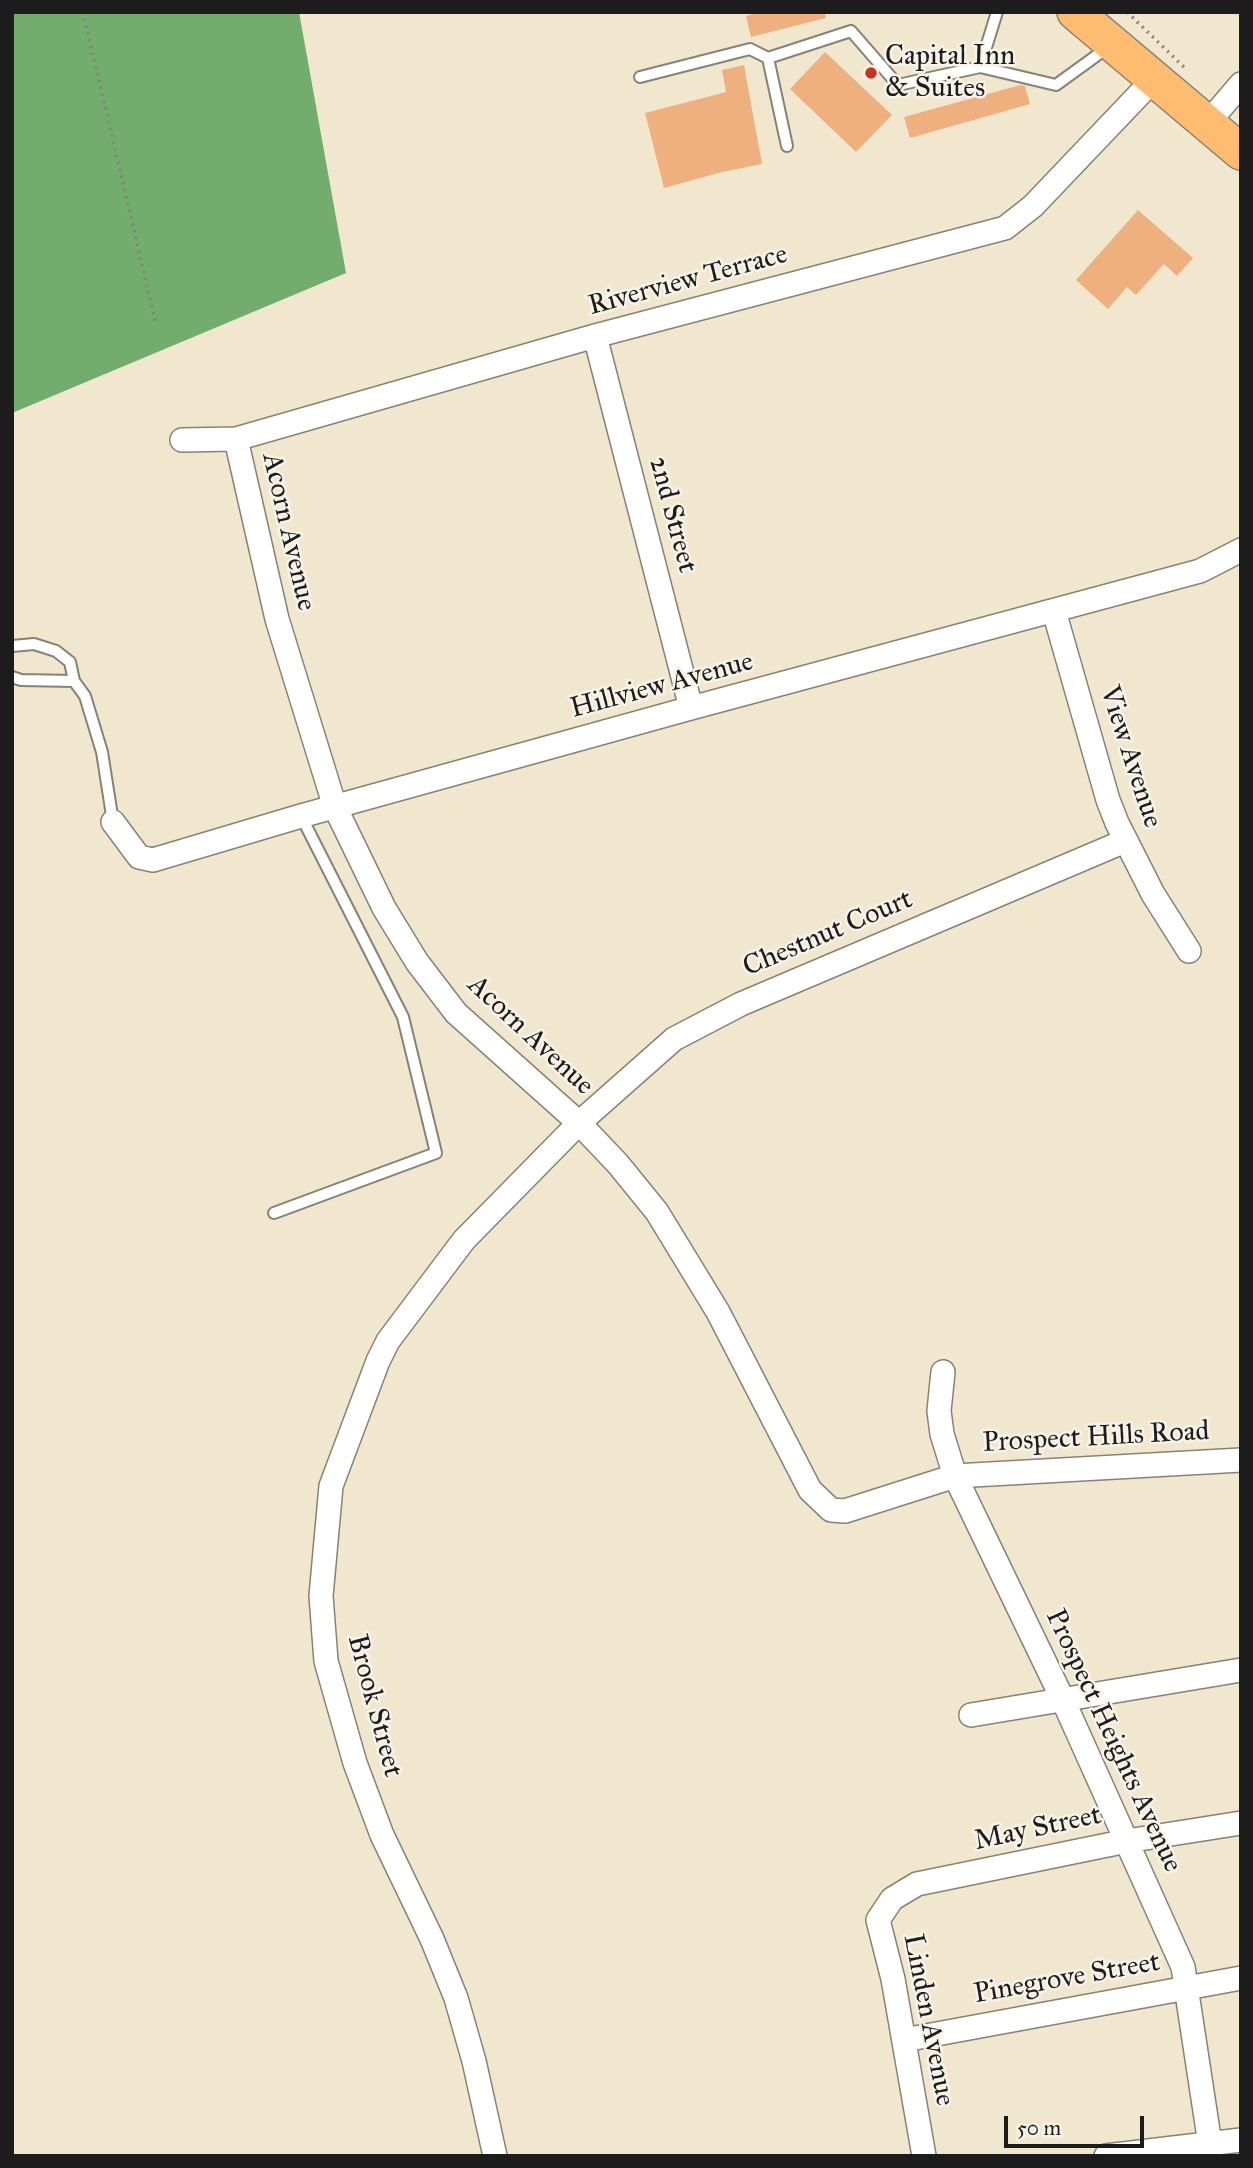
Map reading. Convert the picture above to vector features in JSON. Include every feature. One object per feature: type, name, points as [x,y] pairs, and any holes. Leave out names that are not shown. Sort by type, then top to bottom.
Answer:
[{"type":"main road","points":[[1075,12],[1241,152]]},
{"type":"street","name":"Riverview Terrace","points":[[182,440],[236,439],[595,337],[1005,228],[1033,206],[1154,79]]},
{"type":"street","points":[[1207,124],[1241,84]]},
{"type":"street","name":"2nd Street","points":[[595,337],[691,708]]},
{"type":"street","name":"Acorn Avenue","points":[[236,439],[277,619],[335,807],[384,908],[417,962],[456,1013],[579,1123],[618,1164],[657,1212],[718,1312],[810,1490],[824,1504],[831,1510],[845,1511],[955,1476]]},
{"type":"street","name":"Hillview Avenue","points":[[113,822],[139,856],[147,860],[691,708],[1200,571],[1241,550]]},
{"type":"street","name":"View Avenue","points":[[1054,611],[1108,800],[1125,841],[1153,894],[1189,951]]},
{"type":"street","name":"Chestnut Court","points":[[579,1123],[674,1039],[696,1027],[753,999],[1125,841]]},
{"type":"street","name":"Brook Street","points":[[495,2156],[474,2061],[456,1998],[432,1939],[382,1835],[355,1763],[326,1661],[321,1597],[331,1486],[360,1405],[388,1341],[464,1240],[579,1123]]},
{"type":"street","name":"Prospect Heights Avenue","points":[[943,1372],[939,1411],[942,1434],[955,1476],[1063,1700],[1182,1968],[1210,2144]]},
{"type":"street","name":"Prospect Hills Road","points":[[955,1476],[1241,1460]]},
{"type":"street","points":[[971,1715],[1241,1670]]},
{"type":"street","name":"May Street","points":[[892,1899],[918,1884],[1127,1841],[1241,1823]]},
{"type":"street","name":"Linden Avenue","points":[[892,1899],[878,1920],[893,1979],[924,2156]]},
{"type":"street","name":"Pinegrove Street","points":[[904,2040],[1241,1978]]},
{"type":"street","points":[[1106,2156],[1241,2140]]},
{"type":"lane","points":[[980,67],[998,12]]},
{"type":"lane","points":[[640,77],[750,49],[768,58],[851,31],[898,85],[980,67],[1056,85],[1113,44]]},
{"type":"lane","points":[[768,58],[787,146]]},
{"type":"lane","points":[[12,646],[34,644],[56,651],[70,662],[74,681],[85,696],[102,752],[113,822]]},
{"type":"lane","points":[[12,677],[21,680],[74,681]]},
{"type":"lane","points":[[274,1213],[436,1153],[403,1017],[301,816]]},
{"type":"path","points":[[83,12],[156,324]]},
{"type":"path","points":[[1127,12],[1191,74]]},
{"type":"green space","points":[[12,12],[299,12],[346,273],[12,413]]},
{"type":"building","points":[[760,12],[825,12],[826,18],[751,37],[746,16]]},
{"type":"building","points":[[825,52],[892,115],[856,152],[790,89]]},
{"type":"building","points":[[744,65],[762,164],[664,188],[645,113],[726,92],[722,70]]},
{"type":"building","points":[[1020,85],[1025,86],[1030,104],[910,138],[904,117]]},
{"type":"building","points":[[1138,210],[1193,258],[1177,276],[1164,264],[1136,295],[1127,287],[1108,309],[1076,280]]},
{"type":"place","name":"Capital Inn & Suites","points":[[871,73]]}]
